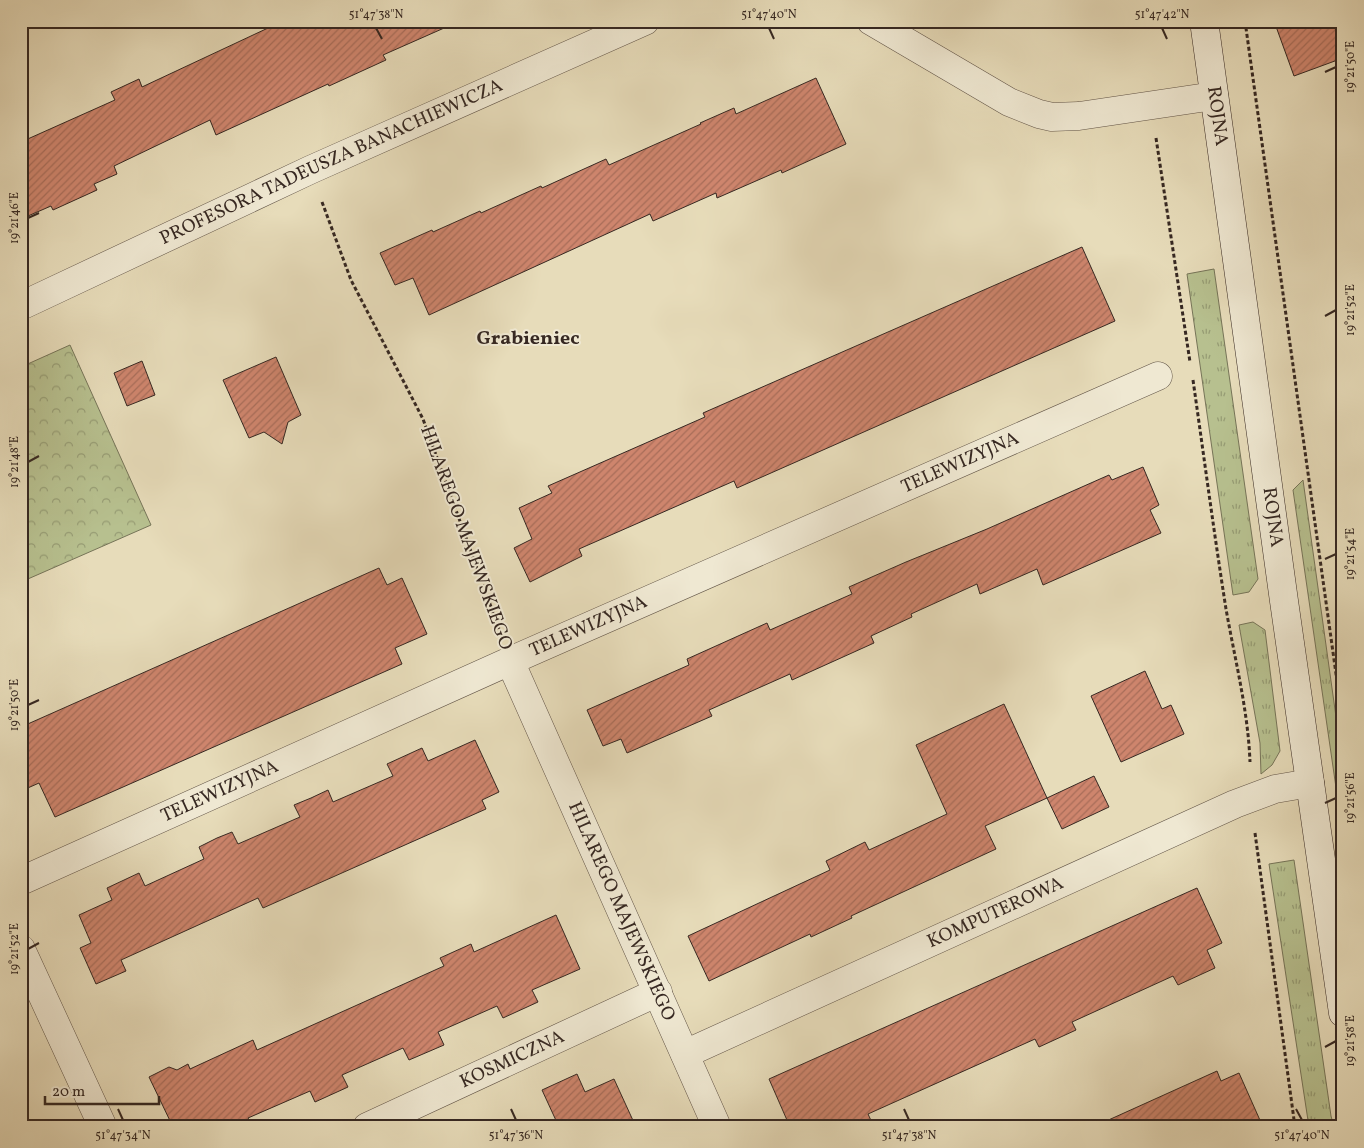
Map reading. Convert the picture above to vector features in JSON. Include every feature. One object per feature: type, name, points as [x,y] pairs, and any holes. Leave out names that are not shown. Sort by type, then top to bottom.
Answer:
[{"type":"street","name":"PROFESORA TADEUSZA BANACHIEWICZA","points":[[21,306],[310,170],[645,21]]},
{"type":"street","points":[[871,21],[1009,102],[1039,114],[1063,118],[1214,96]]},
{"type":"street","name":"ROJNA","points":[[1204,21],[1310,783],[1334,898],[1343,1013]]},
{"type":"street","name":"TELEWIZYJNA","points":[[21,881],[510,661],[1158,376]]},
{"type":"street","name":"HILAREGO MAJEWSKIEGO","points":[[510,661],[717,1127]]},
{"type":"street","name":"KOMPUTEROWA","points":[[685,1054],[1251,798],[1276,788],[1310,783]]},
{"type":"street","points":[[21,949],[103,1127]]},
{"type":"street","name":"KOSMICZNA","points":[[367,1127],[658,992]]},
{"type":"path","points":[[1245,21],[1343,724]]},
{"type":"path","points":[[1152,105],[1226,610],[1244,702],[1249,740],[1251,798],[1295,1127]]},
{"type":"path","name":"HILAREGO MAJEWSKIEGO","points":[[310,170],[351,280],[423,419],[510,661]]},
{"type":"green space","points":[[1214,269],[1258,579],[1249,592],[1233,595],[1187,274]]},
{"type":"green space","points":[[70,345],[151,525],[21,582],[21,367]]},
{"type":"green space","points":[[1303,480],[1343,767],[1342,829],[1293,490]]},
{"type":"green space","points":[[1253,622],[1265,630],[1280,751],[1272,765],[1261,774],[1260,743],[1239,625]]},
{"type":"green space","points":[[1294,860],[1334,1127],[1309,1127],[1269,864]]},
{"type":"building","points":[[283,21],[460,21],[383,55],[386,60],[216,135],[210,120],[114,166],[117,174],[94,184],[97,190],[53,210],[51,206],[21,219],[21,142],[115,100],[111,92],[139,79],[142,87]]},
{"type":"building","points":[[1274,21],[1343,21],[1343,58],[1294,76]]},
{"type":"building","points":[[816,78],[846,144],[782,173],[781,170],[717,198],[716,193],[653,221],[650,214],[429,315],[413,278],[395,285],[380,253],[432,230],[433,232],[480,211],[481,213],[541,186],[542,188],[606,159],[609,165],[734,108],[736,114]]},
{"type":"building","points":[[1082,247],[1115,321],[737,488],[734,481],[579,549],[582,556],[530,582],[514,548],[532,539],[519,508],[552,493],[548,486],[705,417],[703,413]]},
{"type":"building","points":[[276,357],[301,415],[288,422],[282,444],[264,432],[249,438],[223,380]]},
{"type":"building","points":[[142,361],[155,395],[127,406],[114,373]]},
{"type":"building","points":[[1143,467],[1159,505],[1150,510],[1161,533],[1043,585],[1037,569],[980,594],[977,584],[911,614],[912,617],[871,636],[874,643],[792,680],[790,674],[709,710],[712,716],[627,753],[621,739],[603,746],[587,710],[689,665],[687,659],[767,623],[770,630],[852,594],[849,587],[906,562],[987,529],[1109,475],[1112,480]]},
{"type":"building","points":[[379,568],[387,585],[402,578],[427,634],[395,648],[402,664],[55,817],[39,783],[21,791],[21,727]]},
{"type":"building","points":[[1145,671],[1162,709],[1171,705],[1184,734],[1121,762],[1091,696]]},
{"type":"building","points":[[1004,704],[1047,798],[985,826],[996,849],[851,916],[852,918],[811,937],[810,934],[709,981],[688,936],[830,870],[826,861],[865,842],[869,850],[947,814],[916,745]]},
{"type":"building","points":[[475,740],[499,792],[482,800],[486,809],[263,908],[258,898],[121,960],[126,971],[96,984],[80,948],[91,943],[79,915],[112,900],[107,888],[139,873],[145,886],[204,859],[199,847],[217,838],[232,832],[238,844],[300,817],[294,805],[328,790],[333,802],[393,776],[387,764],[422,748],[428,761]]},
{"type":"building","points":[[1094,776],[1109,807],[1062,829],[1047,798]]},
{"type":"building","points":[[1197,888],[1222,943],[1207,950],[1215,968],[1178,985],[1173,976],[1072,1022],[1076,1030],[1039,1047],[1035,1039],[868,1114],[874,1127],[790,1127],[769,1079]]},
{"type":"building","points":[[556,915],[580,969],[532,990],[538,1002],[503,1018],[497,1006],[438,1032],[444,1045],[409,1060],[403,1048],[342,1075],[348,1087],[315,1102],[310,1091],[248,1118],[253,1127],[173,1127],[149,1077],[169,1067],[177,1070],[188,1064],[190,1069],[253,1040],[257,1050],[444,966],[440,958],[471,944],[474,952]]},
{"type":"building","points":[[1217,1071],[1221,1081],[1239,1073],[1263,1127],[1093,1127]]},
{"type":"building","points":[[577,1074],[585,1092],[614,1079],[636,1127],[559,1127],[542,1090]]},
{"type":"district","name":"Grabieniec","points":[[528,339]]}]
